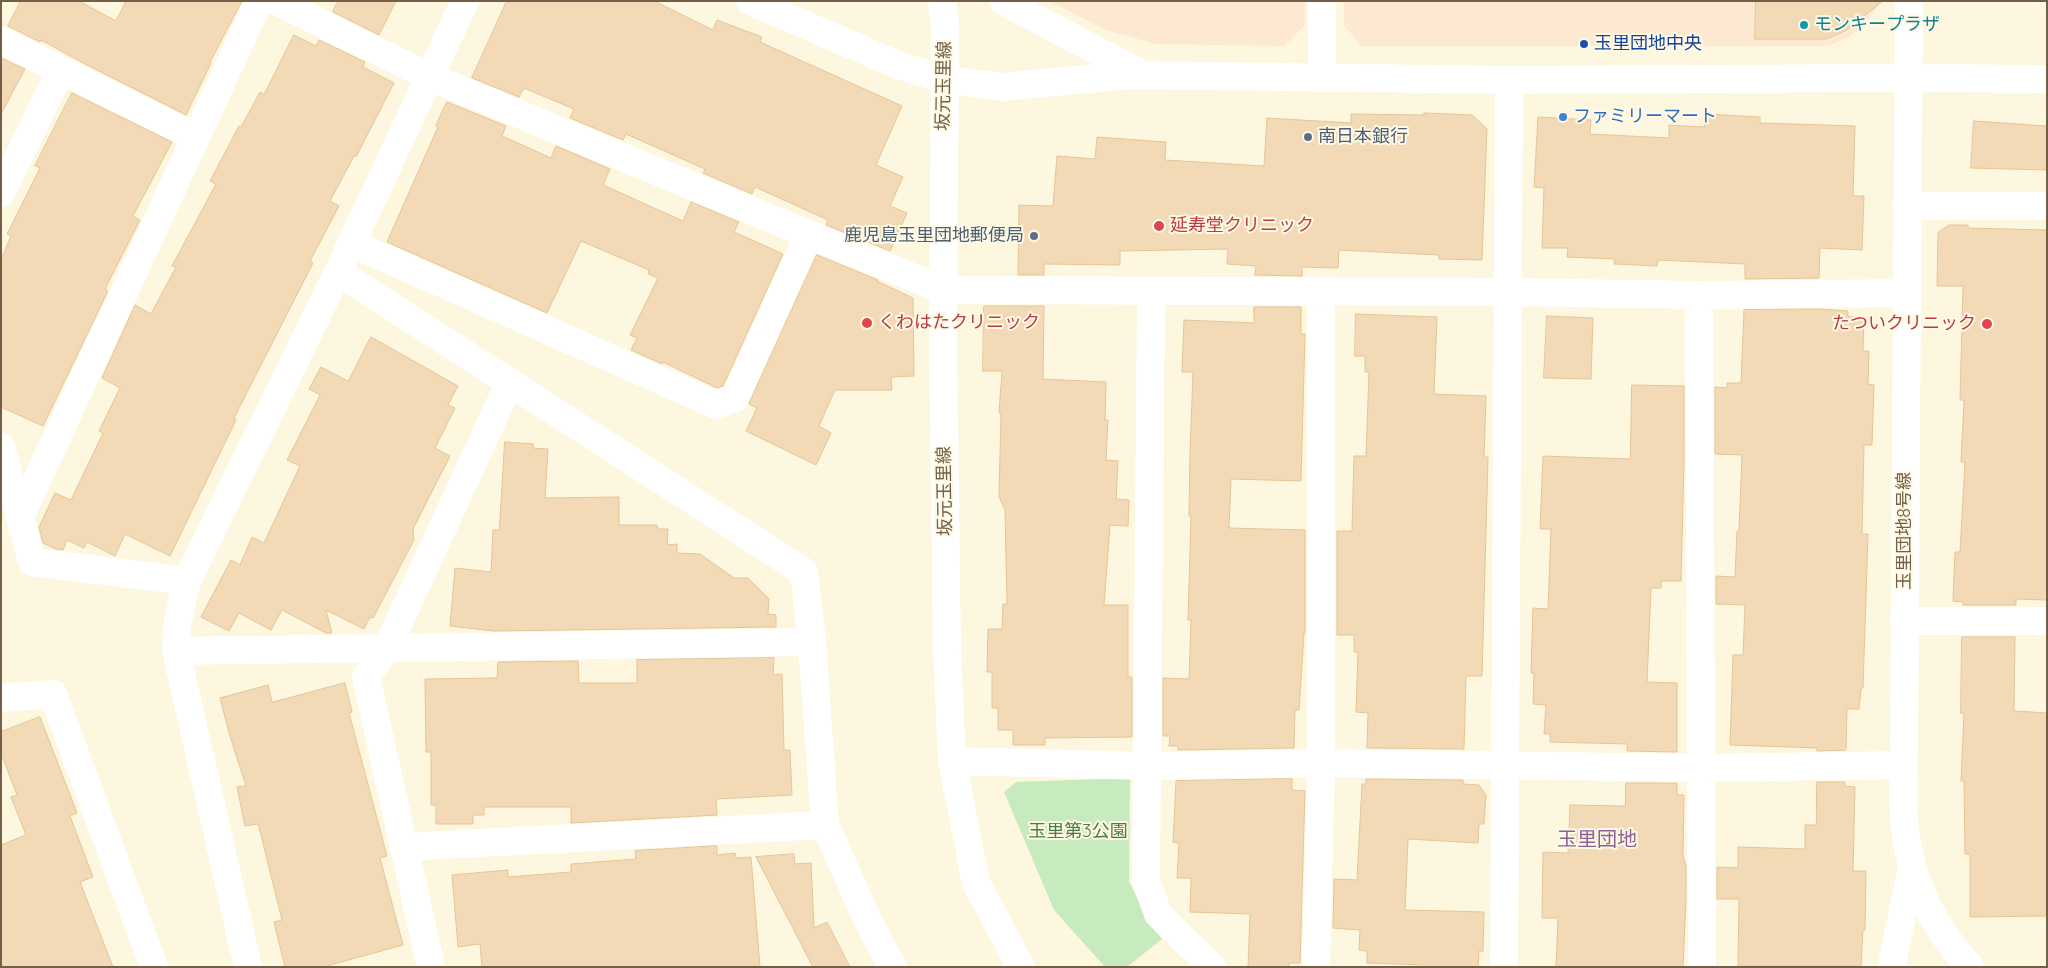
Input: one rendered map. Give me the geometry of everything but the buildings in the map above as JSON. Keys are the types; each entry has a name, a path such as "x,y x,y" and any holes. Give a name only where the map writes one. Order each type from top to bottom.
{"street":[{"path":"20,517 259,1"},
{"path":"276,1 430,77 943,290 1321,293 1507,292 1699,295 1907,292"},
{"path":"248,967 176,651 177,626 187,581 338,272 465,1"},
{"path":"750,1 898,65 944,78 1002,87 1130,75 1509,80 2047,79"},
{"name":"坂元玉里線","path":"942,1 945,25 943,290 947,650 952,761 976,883 1022,967"},
{"path":"1004,1 1143,75"},
{"path":"1322,1 1322,77"},
{"name":"玉里団地8号線","path":"1909,1 1904,621 1905,830 1912,868 1929,910 1952,948 1970,967"},
{"path":"1,40 196,137"},
{"path":"1,193 62,70"},
{"path":"1504,967 1509,80"},
{"path":"1907,206 2047,206"},
{"path":"351,243 716,404 735,398 809,234"},
{"path":"338,272 804,572 812,642 825,825 869,923 893,967"},
{"path":"1151,291 1149,766 1146,880 1158,914 1212,967"},
{"path":"1316,967 1320,763 1321,293"},
{"path":"1699,295 1702,967"},
{"path":"430,967 366,677 387,648 510,382"},
{"path":"1,447 32,562 187,581"},
{"path":"1904,621 2047,621"},
{"path":"176,651 812,642"},
{"path":"1,698 53,694 154,967"},
{"path":"952,761 1149,766 1320,763 1701,768 1904,766"},
{"path":"404,847 825,825"},
{"path":"1893,967 1893,959 1912,868"}],"shaded area":[{"path":"1049,1 1305,1 1305,25 1285,46 1156,44 1106,30"},
{"path":"1344,1 1877,1 1876,9 1865,24 1849,37 1828,46 1361,46 1344,25"}],"green space":[{"name":"玉里第3公園","path":"1130,778 1129,881 1147,920 1162,939 1127,967 1105,967 1054,910 1004,792 1016,782"}],"place":[{"name":"モンキープラザ","path":"1804,25"},
{"name":"玉里団地中央","path":"1584,44"},
{"name":"ファミリーマート","path":"1563,117"},
{"name":"南日本銀行","path":"1308,137"},
{"name":"延寿堂クリニック","path":"1159,226"},
{"name":"鹿児島玉里団地郵便局","path":"1034,236"},
{"name":"くわはたクリニック","path":"867,323"},
{"name":"たついクリニック","path":"1987,324"}],"district":[{"name":"玉里団地","path":"1597,840"}]}
